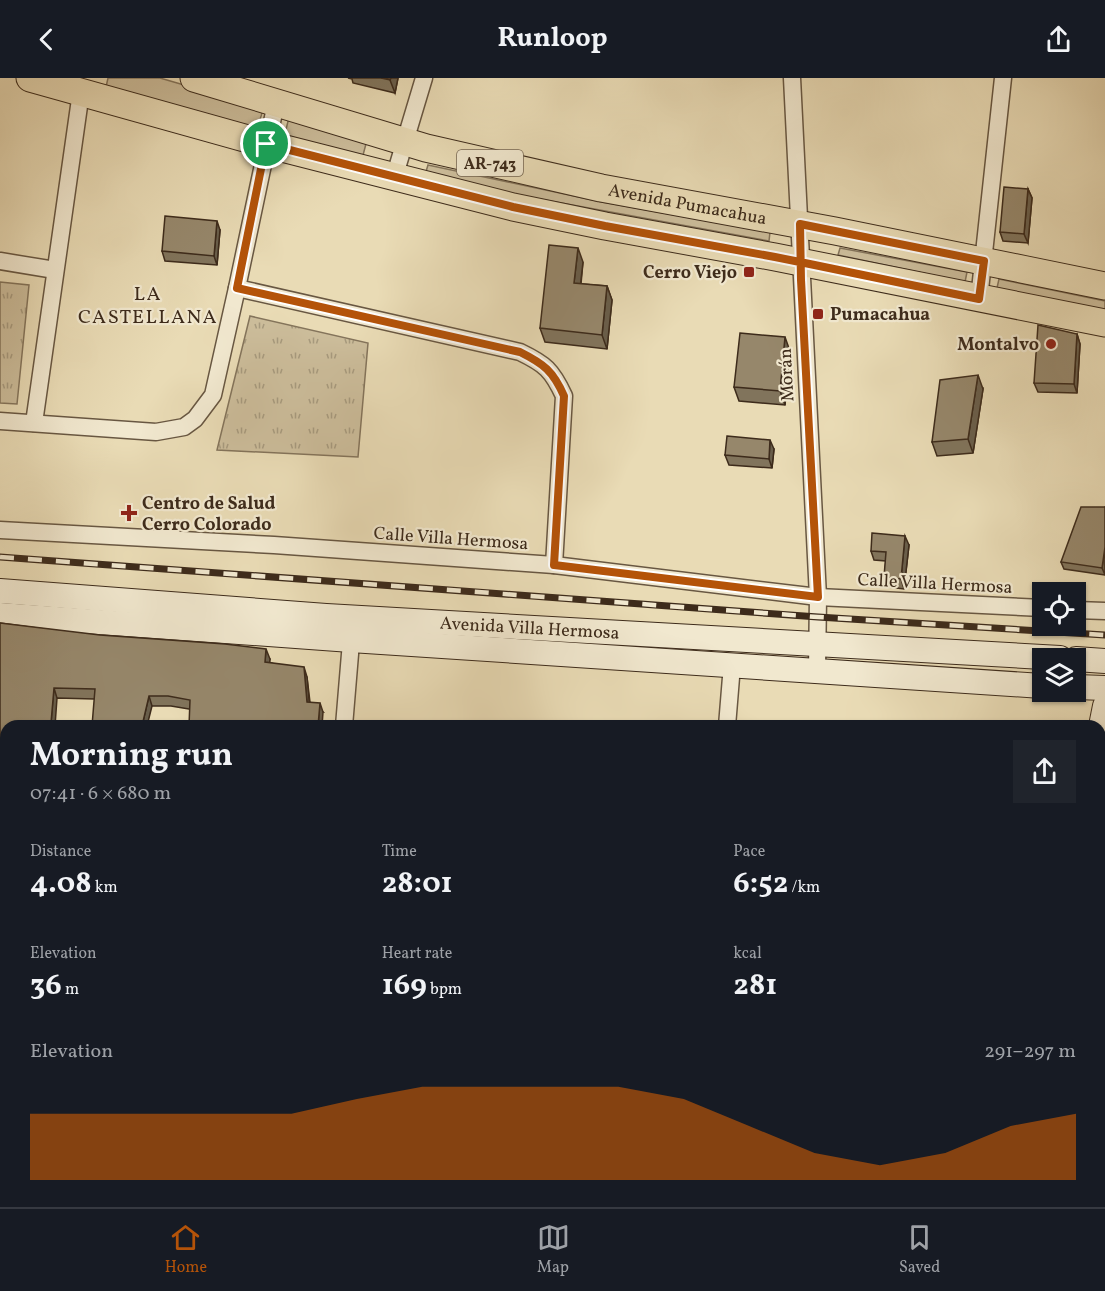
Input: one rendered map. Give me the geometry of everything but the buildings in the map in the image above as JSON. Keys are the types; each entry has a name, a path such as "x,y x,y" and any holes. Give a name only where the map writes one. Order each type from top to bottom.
{"main road":[{"name":"AR-743","path":"30,78 266,144"},
{"name":"AR-743","path":"194,78 276,103"},
{"name":"Avenida Pumacahua","path":"276,103 405,142 601,188 800,224 1105,286"},
{"name":"Avenida Pumacahua","path":"266,144 513,207 1105,323"},
{"name":"Avenida Villa Hermosa","path":"0,591 352,629 732,665 1032,685"},
{"name":"Avenida Villa Hermosa","path":"0,615 817,645 1032,657"},
{"path":"1086,660 1105,661"},
{"path":"1086,687 1105,688"}],"street":[{"path":"394,178 424,78"},
{"name":"Morán","path":"792,78 818,597 817,670"},
{"path":"979,299 1003,78"},
{"path":"34,423 81,92"},
{"path":"0,421 156,432 184,428 195,419 213,395 276,103"},
{"path":"0,261 55,270"},
{"path":"237,288 520,352 538,361 554,375 564,396 554,565"},
{"name":"Calle Villa Hermosa","path":"0,530 274,545 554,565 818,597 1032,608"},
{"path":"1086,610 1105,611"},
{"path":"344,720 352,629"},
{"path":"727,720 732,665"}],"green space":[{"path":"108,78 160,78 253,105 262,110 261,115 253,127 106,87"},
{"path":"289,117 367,140 362,159 284,138"},
{"path":"428,165 602,202 770,232 769,241 534,198 425,175"},
{"path":"840,248 967,272 965,282 838,255"},
{"path":"999,279 1105,301 1105,311 997,288"},
{"path":"0,282 29,285 17,404 0,403"},
{"path":"250,316 368,343 358,457 217,450"}],"railway":[{"path":"0,557 818,617 1105,635"}],"place":[{"name":"Cerro Viejo","path":"749,272"},
{"name":"Pumacahua","path":"818,314"},
{"name":"Montalvo","path":"1051,344"},
{"name":"Centro de Salud Cerro Colorado","path":"129,513"}],"district":[{"name":"LA CASTELLANA","path":"148,304"}],"route":[{"path":"266,144 237,288 520,352 538,361 554,375 564,396 554,565 818,597 800,262 800,224 984,261 979,299 800,262 775,257 513,207 266,144"}]}
